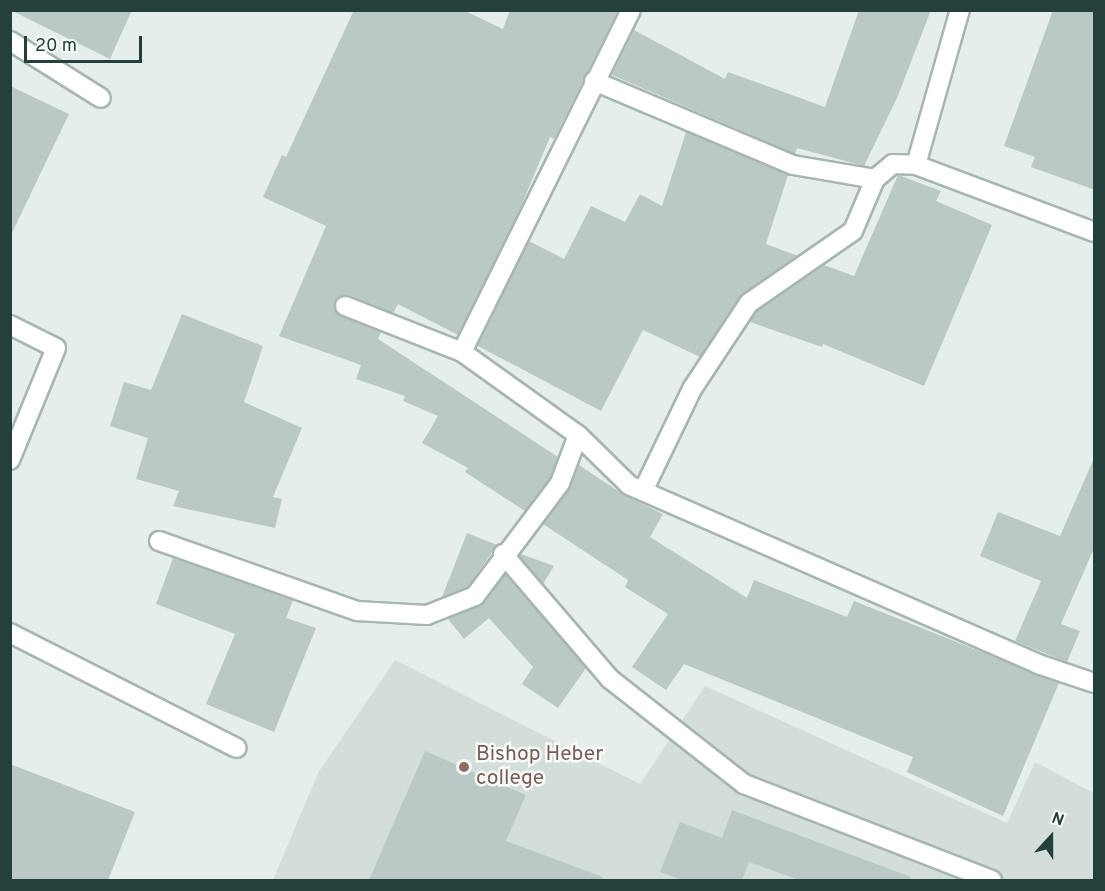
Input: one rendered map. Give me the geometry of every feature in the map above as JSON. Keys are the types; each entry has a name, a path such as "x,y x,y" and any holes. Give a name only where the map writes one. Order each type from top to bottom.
{"street":[{"path":"462,352 631,10"},
{"path":"916,165 960,10"},
{"path":"10,41 101,98"},
{"path":"594,81 793,165 875,179"},
{"path":"643,491 692,389 748,303 853,231 875,179 893,164 916,165 1095,232"},
{"path":"345,306 462,352 578,435 629,485 1038,664 1095,682"},
{"path":"10,325 56,348 10,460"},
{"path":"159,542 357,611 427,615 475,596 503,554 560,483 578,435"},
{"path":"503,554 610,679 744,784 992,880"},
{"path":"10,633 237,748"}],"shaded area":[{"name":"Bishop Heber college","path":"395,660 640,784 705,686 1007,823 1035,762 1094,793 1094,880 273,880 318,773"}],"building":[{"path":"10,10 132,10 110,59"},
{"path":"354,10 463,10 503,29 510,10 618,10 554,139 550,137 519,211 458,335 398,304 393,313 349,295 338,297 334,302 340,316 381,332 378,339 558,457 550,478 525,511 465,472 468,468 422,443 438,416 403,401 405,396 356,379 361,365 279,336 326,226 263,197 282,155 286,157"},
{"path":"859,10 931,10 897,98 864,166 797,148 795,154 612,75 634,30 725,79 728,72 825,107"},
{"path":"1053,10 1095,10 1095,190 1031,167 1035,157 1004,146"},
{"path":"10,86 69,114 10,237"},
{"path":"686,132 788,175 766,244 798,256 740,296 700,357 643,330 601,411 478,346 529,241 564,259 591,206 625,222 640,194 662,206"},
{"path":"898,175 941,191 936,201 992,225 924,386 823,344 822,347 750,322 757,311 824,265 854,276"},
{"path":"182,314 263,346 244,402 302,428 273,497 282,499 275,528 173,506 179,491 136,479 148,438 110,426 124,382 151,390"},
{"path":"1095,456 1095,546 1061,624 1080,631 1067,662 1015,641 1041,581 980,556 998,512 1060,536"},
{"path":"579,465 624,495 663,514 650,537 747,598 754,580 847,617 854,601 1059,683 1003,816 907,772 913,757 684,664 666,690 632,667 668,614 625,587 628,580 543,524 569,489"},
{"path":"467,533 497,545 468,587 442,597"},
{"path":"521,554 554,566 543,584 519,556"},
{"path":"173,558 293,600 286,618 316,628 274,732 206,704 235,634 156,604"},
{"path":"505,574 586,668 558,708 522,684 533,667 489,618 464,639 448,619 484,603"},
{"path":"425,751 526,795 506,841 603,877 602,880 369,880"},
{"path":"10,764 135,812 108,880 10,880"},
{"path":"732,810 911,877 910,880 799,880 749,862 742,880 683,880 660,872 680,822 722,838"}],"place":[{"name":"Bishop Heber college","path":"464,767"}]}
